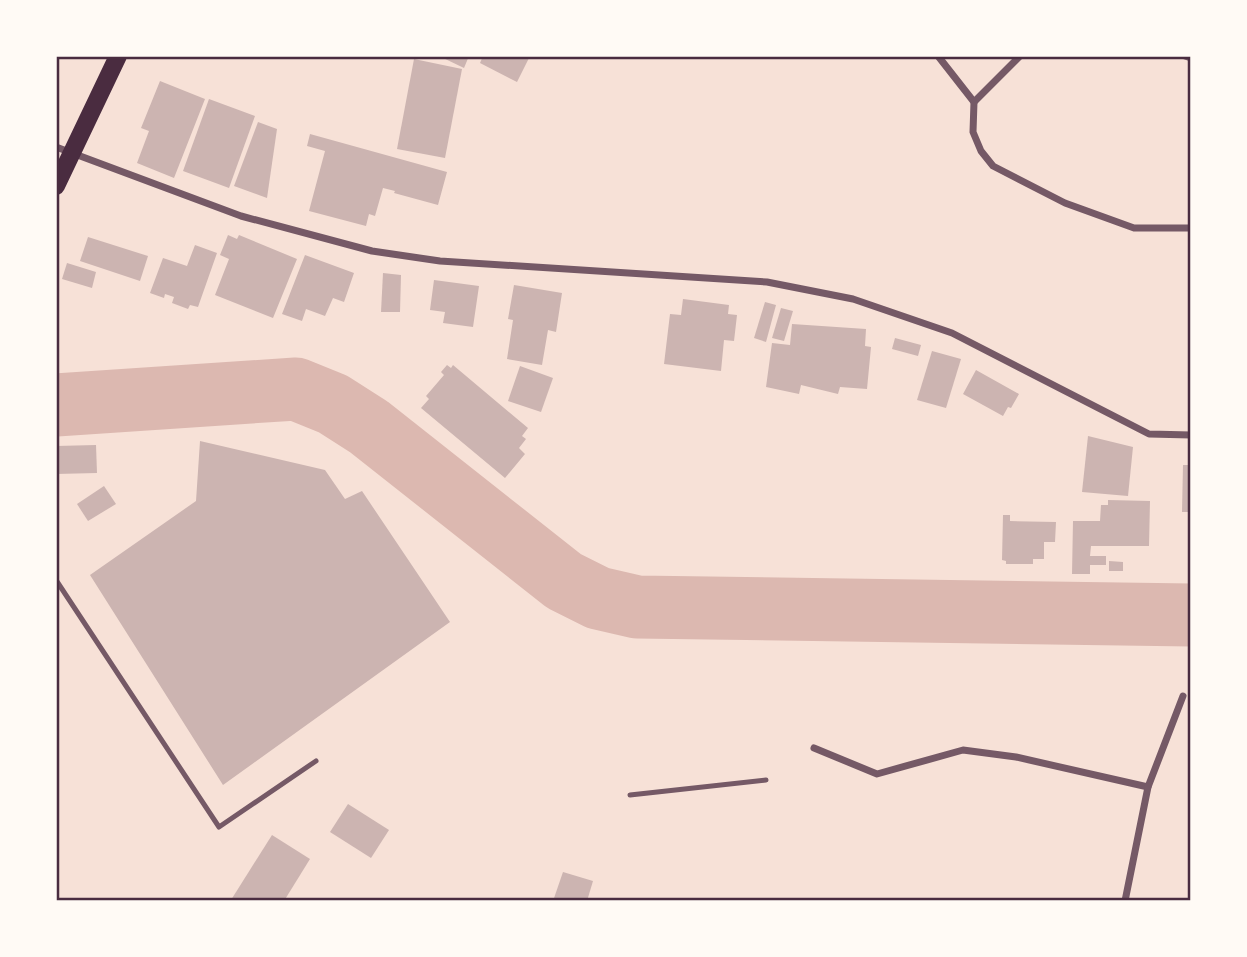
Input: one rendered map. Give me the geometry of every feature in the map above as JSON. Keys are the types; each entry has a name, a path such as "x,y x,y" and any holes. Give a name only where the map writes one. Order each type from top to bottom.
{"main road":[{"path":"56,186 64,150 118,56"}],"street":[{"path":"938,56 974,102 973,132 981,151 993,166 1065,204 1135,228 1191,228"},
{"path":"974,102 1020,56"},
{"path":"1185,56 1191,58"},
{"path":"64,150 241,216 372,251 440,261 767,282 853,299 952,334 1149,434 1191,435"},
{"path":"1125,901 1148,786 1183,696"},
{"path":"814,748 877,774 963,750 1016,757 1148,786"}],"lane":[{"path":"56,580 219,827 316,761"},
{"path":"630,795 766,780"}],"building":[{"path":"439,56 469,56 464,68"},
{"path":"483,56 530,56 517,82 480,63"},
{"path":"414,59 462,69 445,158 397,149"},
{"path":"160,81 205,99 174,178 137,163 149,131 141,128"},
{"path":"209,99 255,116 229,188 183,171"},
{"path":"258,122 277,129 267,198 234,186"},
{"path":"310,134 447,172 438,205 383,188 375,216 369,214 366,226 309,211 325,151 307,146"},
{"path":"228,235 237,239 239,235 297,259 273,318 215,295 229,259 220,255"},
{"path":"88,237 148,256 140,281 80,261"},
{"path":"195,245 217,253 198,307 190,305 188,309 172,303 174,297 165,294 164,298 150,293 163,258 187,266"},
{"path":"305,255 354,273 344,302 333,298 325,316 306,309 302,321 282,314"},
{"path":"67,263 96,272 92,288 62,279"},
{"path":"383,273 401,275 400,312 381,312"},
{"path":"434,280 479,286 473,327 443,323 445,312 430,310"},
{"path":"514,285 562,293 556,332 548,330 542,365 507,359 513,320 508,319"},
{"path":"683,299 729,305 728,314 737,315 734,341 724,340 721,371 664,364 670,314 681,315"},
{"path":"765,302 776,305 766,342 754,338"},
{"path":"781,308 793,311 784,341 772,338"},
{"path":"792,324 866,329 865,346 871,347 867,389 840,387 838,394 801,385 799,394 766,387 772,343 790,345"},
{"path":"895,338 921,345 918,356 892,349"},
{"path":"932,351 961,359 946,408 917,400"},
{"path":"447,365 451,368 453,365 528,428 522,436 526,439 519,448 525,454 505,478 421,408 429,399 426,396 444,375 441,372"},
{"path":"520,366 553,378 541,412 508,401"},
{"path":"976,370 1019,394 1003,416 963,394"},
{"path":"1088,436 1133,447 1128,496 1082,492"},
{"path":"200,441 325,470 345,499 362,491 450,622 223,785 90,575 196,501"},
{"path":"96,445 97,473 56,474 56,446"},
{"path":"1183,465 1191,465 1191,512 1182,512"},
{"path":"104,486 116,504 88,521 77,504"},
{"path":"1108,500 1150,501 1149,546 1091,546 1090,556 1106,556 1106,565 1090,565 1090,574 1072,574 1073,521 1100,521 1101,505 1108,505"},
{"path":"1003,515 1010,515 1010,521 1056,522 1055,542 1044,542 1044,559 1033,559 1033,564 1006,564 1006,561 1002,560"},
{"path":"1109,561 1123,562 1123,571 1109,571"},
{"path":"348,804 389,830 371,858 330,832"},
{"path":"272,835 310,859 284,901 232,901 231,900"},
{"path":"563,872 593,881 587,901 553,901"}],"waterway":[{"path":"56,405 296,389 333,404 369,427 564,581 598,598 637,607 1191,615"}]}
